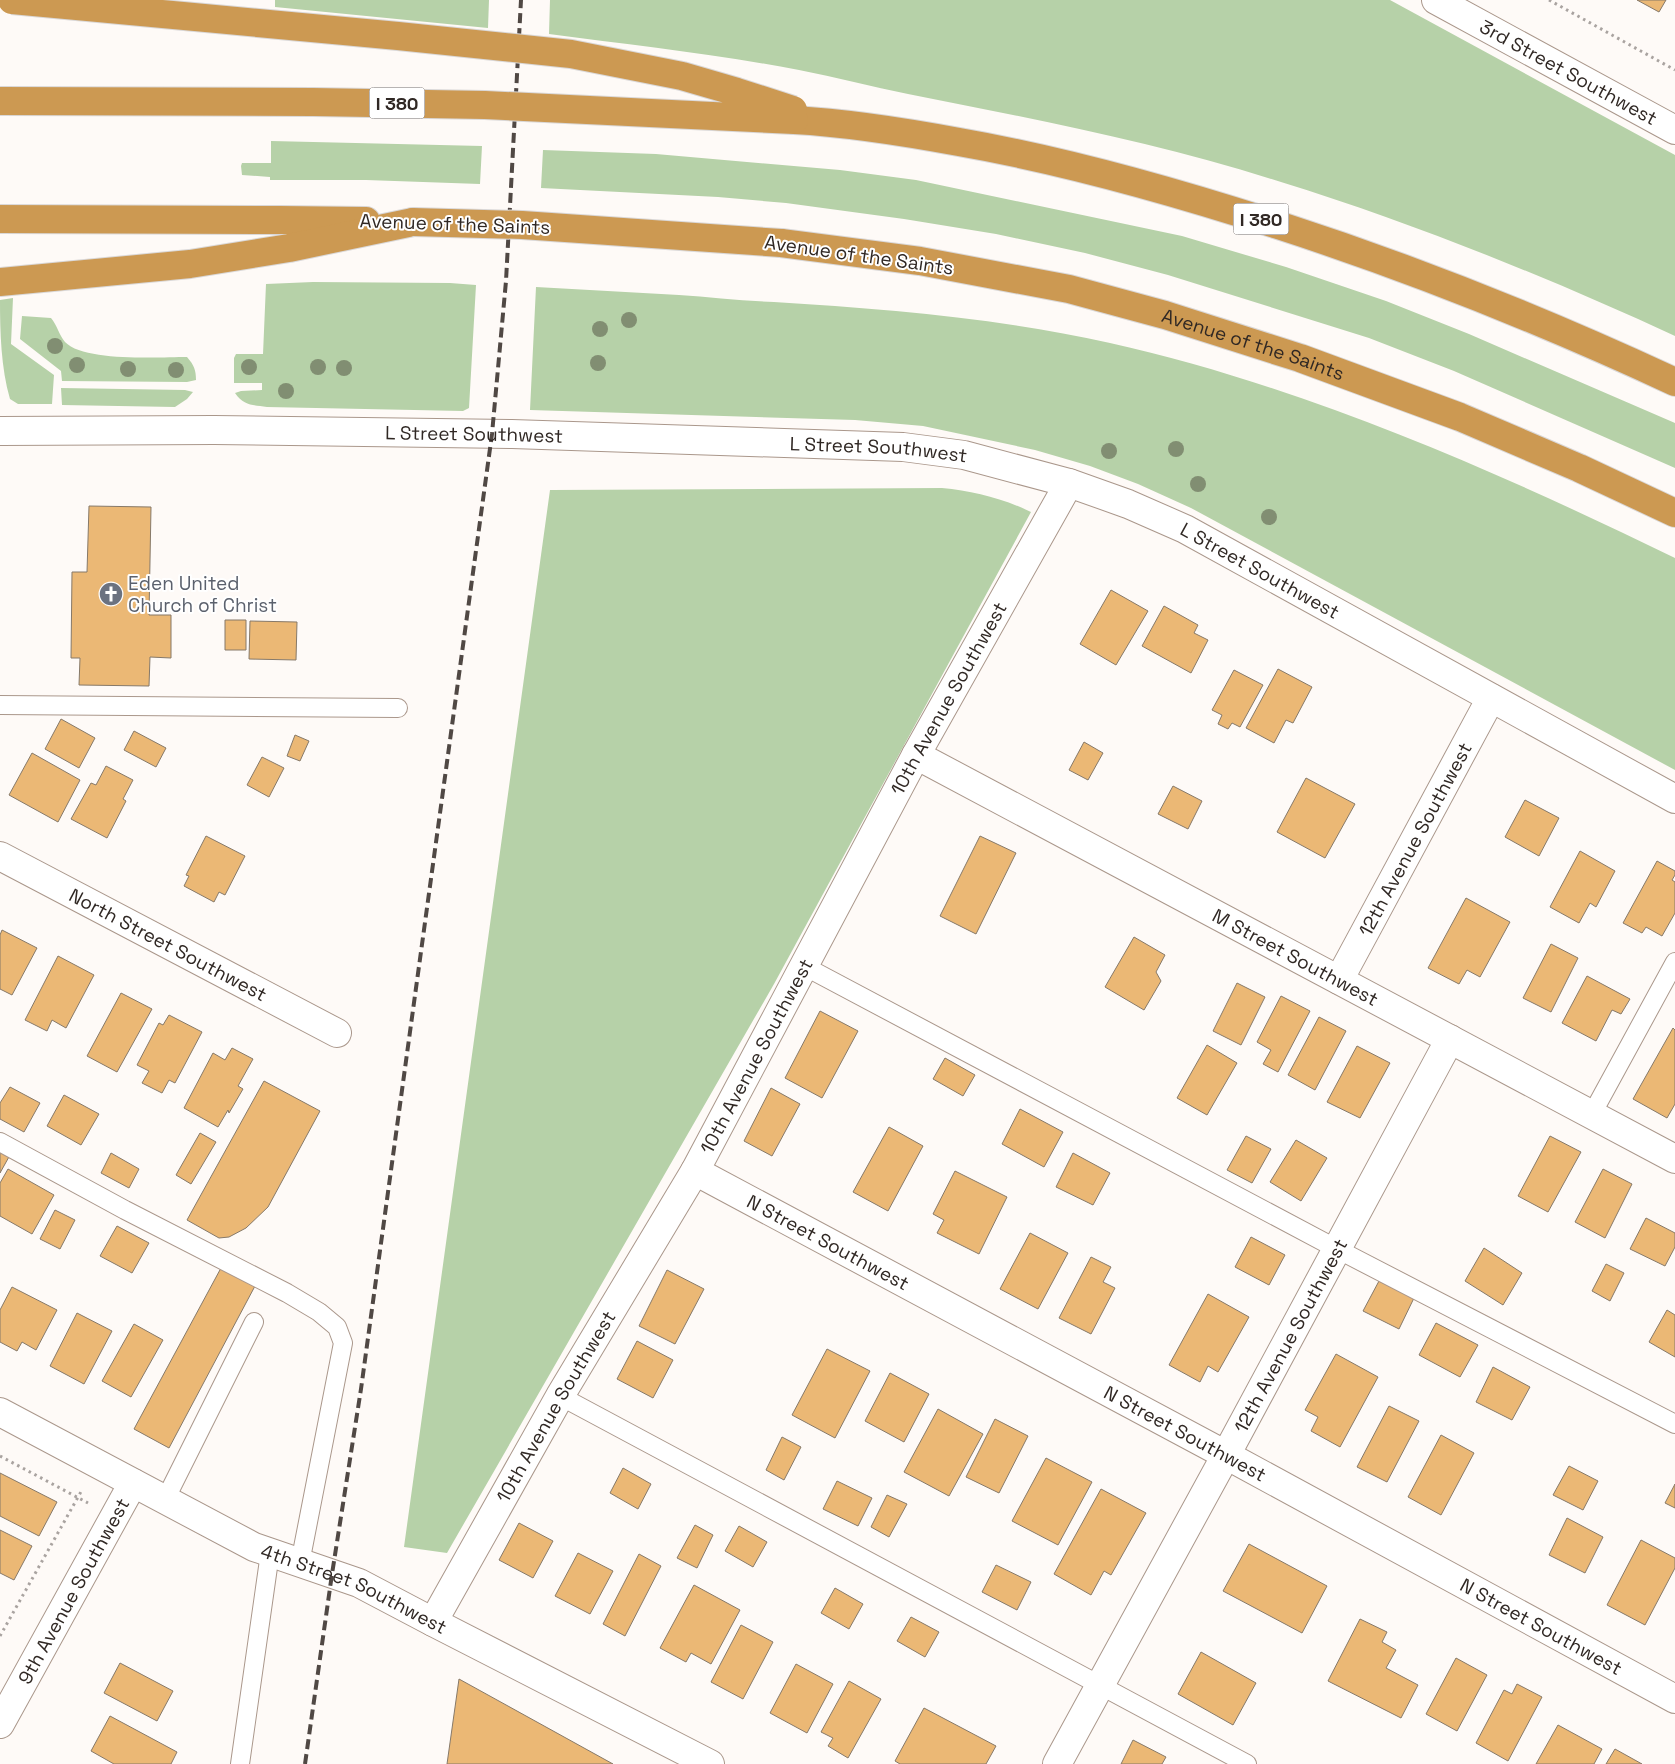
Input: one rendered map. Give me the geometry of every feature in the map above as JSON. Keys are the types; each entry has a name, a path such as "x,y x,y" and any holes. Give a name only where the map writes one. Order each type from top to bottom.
{"highway":[{"path":"12,0 571,54 682,76 737,92 794,115"},
{"name":"I 380","path":"0,101 485,105 794,115 827,122 919,135 1000,149 1109,174 1223,207 1347,248 1483,298 1675,382"},
{"name":"Avenue of the Saints","path":"0,219 280,220 522,225 781,243 920,261 1069,289 1165,315 1300,358 1460,417 1579,468 1675,513"},
{"path":"0,282 190,264 289,248 413,222"}],"street":[{"name":"3rd Street Southwest","path":"1436,0 1675,130"},
{"name":"L Street Southwest","path":"0,431 214,430 512,434 903,447 964,455 1069,483 1128,504 1185,529 1675,799"},
{"name":"10th Avenue Southwest","path":"433,1622 560,1396 695,1171 916,755 1069,483"},
{"name":"12th Avenue Southwest","path":"1339,980 1490,698"},
{"name":"M Street Southwest","path":"916,755 1675,1159"},
{"name":"North Street Southwest","path":"0,856 337,1033"},
{"name":"12th Avenue Southwest","path":"1057,1764 1450,1039"},
{"name":"N Street Southwest","path":"695,1171 1226,1455 1675,1699"},
{"name":"4th Street Southwest","path":"0,1412 254,1547 359,1583 710,1764"},
{"name":"9th Avenue Southwest","path":"0,1724 133,1483"}],"lane":[{"path":"0,705 398,708"},
{"path":"1592,1114 1675,962"},
{"path":"804,966 1337,1249 1675,1424"},
{"path":"0,1142 125,1210 287,1293 319,1312 337,1327 343,1343 300,1563"},
{"path":"165,1500 254,1322"},
{"path":"560,1396 1247,1764"},
{"path":"240,1764 270,1553"}],"path":[{"path":"1549,0 1675,70"},
{"path":"0,1456 115,1516"},
{"path":"0,1636 85,1486"}],"green space":[{"path":"275,0 489,0 488,28 275,7"},
{"path":"550,0 1390,0 1675,155 1675,336 1530,272 1382,215 1235,168 1096,133 799,70 705,54 549,34"},
{"path":"271,141 482,146 480,184 366,180 270,180 270,177 242,175 242,163 271,163"},
{"path":"543,150 656,154 840,170 916,180 1182,236 1286,267 1386,301 1469,334 1675,423 1675,468 1454,371 1369,338 1168,275 1085,253 996,234 904,219 786,203 718,197 541,188"},
{"path":"313,282 450,283 476,285 469,408 463,411 267,407 249,404 238,397 235,393 262,390 262,383 234,383 234,358 236,354 263,354 266,284"},
{"path":"536,287 900,311 1068,334 1183,361 1256,383 1327,407 1468,463 1538,493 1675,558 1675,770 1191,508 1138,484 1090,466 1035,450 923,426 855,420 530,410"},
{"path":"13,298 11,344 54,375 52,404 18,404 10,399 3,362 0,300"},
{"path":"22,316 51,318 65,342 88,353 141,358 187,357 196,373 196,380 187,382 62,381 61,371 20,339"},
{"path":"61,388 185,390 193,392 187,399 175,407 62,405"},
{"path":"942,488 987,496 1031,512 774,984 447,1553 404,1547 550,490"}],"building":[{"path":"1637,0 1666,0 1659,12"},
{"name":"Eden United Church of Christ","path":"89,506 151,507 149,615 171,615 171,658 150,657 149,686 79,685 80,658 71,658 72,572 87,572"},
{"path":"1111,590 1148,611 1116,665 1080,644"},
{"path":"1164,606 1198,625 1194,633 1208,640 1191,673 1142,646"},
{"path":"225,620 246,620 246,650 225,650"},
{"path":"250,621 297,622 296,660 249,659"},
{"path":"1278,669 1312,687 1293,723 1286,720 1274,743 1246,728"},
{"path":"1234,670 1263,685 1240,727 1232,723 1228,729 1218,724 1222,715 1212,710"},
{"path":"61,719 95,738 79,768 45,749"},
{"path":"134,731 166,748 156,767 124,750"},
{"path":"295,735 309,741 300,761 287,756"},
{"path":"1084,742 1103,753 1088,780 1069,770"},
{"path":"32,753 80,780 58,822 9,795"},
{"path":"262,757 284,768 269,797 247,785"},
{"path":"106,766 133,780 123,799 126,801 107,838 71,819 91,783 96,785"},
{"path":"1306,778 1355,804 1325,858 1277,832"},
{"path":"1173,786 1202,801 1188,829 1158,814"},
{"path":"1525,800 1559,818 1539,856 1505,837"},
{"path":"206,836 245,856 225,895 219,892 214,902 184,886 189,876 186,875"},
{"path":"980,836 1016,853 976,934 940,916"},
{"path":"1580,851 1615,871 1596,907 1590,903 1579,923 1550,907"},
{"path":"1657,861 1675,871 1672,880 1675,882 1675,913 1662,936 1646,927 1642,933 1623,923"},
{"path":"1466,898 1510,922 1480,977 1467,970 1459,984 1428,968"},
{"path":"2,930 37,948 12,995 0,989 0,935"},
{"path":"1134,937 1165,955 1156,972 1161,981 1144,1010 1105,987"},
{"path":"1551,944 1578,958 1551,1012 1523,998"},
{"path":"58,956 94,975 66,1028 52,1020 47,1031 25,1020"},
{"path":"1587,976 1630,999 1621,1014 1612,1010 1596,1041 1562,1023"},
{"path":"1237,983 1265,997 1241,1045 1213,1031"},
{"path":"121,993 152,1009 117,1072 87,1056"},
{"path":"1281,996 1310,1011 1278,1072 1263,1064 1271,1050 1257,1042"},
{"path":"820,1011 858,1031 822,1098 785,1078"},
{"path":"169,1015 202,1032 175,1083 169,1080 162,1093 142,1083 149,1071 137,1065 159,1023 163,1025"},
{"path":"1319,1017 1346,1031 1315,1090 1288,1075"},
{"path":"1673,1028 1675,1030 1675,1104 1667,1118 1633,1099"},
{"path":"1207,1045 1237,1063 1207,1115 1177,1098"},
{"path":"1357,1046 1390,1063 1360,1118 1327,1102"},
{"path":"232,1048 253,1059 238,1086 243,1089 218,1127 184,1108 213,1053 225,1060"},
{"path":"945,1058 975,1075 963,1096 933,1079"},
{"path":"264,1081 320,1111 268,1207 246,1228 229,1237 219,1238 187,1220"},
{"path":"10,1087 40,1103 24,1132 0,1119 0,1103"},
{"path":"771,1088 800,1104 772,1156 744,1141"},
{"path":"64,1095 99,1114 81,1145 47,1126"},
{"path":"1020,1109 1063,1132 1044,1167 1002,1144"},
{"path":"889,1127 923,1146 888,1211 853,1192"},
{"path":"200,1133 216,1142 191,1184 176,1175"},
{"path":"1246,1136 1271,1149 1252,1183 1227,1170"},
{"path":"1550,1136 1581,1152 1548,1212 1518,1196"},
{"path":"1296,1140 1327,1158 1301,1201 1270,1182"},
{"path":"0,1150 10,1155 0,1173"},
{"path":"111,1153 139,1169 129,1188 101,1173"},
{"path":"1073,1153 1110,1173 1093,1205 1056,1187"},
{"path":"8,1169 54,1195 32,1234 0,1216 0,1183"},
{"path":"1603,1169 1632,1184 1605,1238 1575,1222"},
{"path":"955,1171 1007,1197 979,1254 937,1233 944,1220 933,1214"},
{"path":"55,1210 75,1220 60,1249 40,1239"},
{"path":"1646,1218 1675,1233 1675,1247 1665,1266 1630,1249"},
{"path":"117,1226 149,1243 132,1273 100,1256"},
{"path":"1030,1233 1068,1253 1038,1309 1000,1289"},
{"path":"1251,1237 1285,1255 1269,1285 1235,1267"},
{"path":"1484,1248 1522,1273 1503,1305 1465,1281"},
{"path":"1091,1257 1111,1267 1103,1282 1115,1288 1091,1334 1059,1318"},
{"path":"1606,1264 1624,1273 1610,1301 1592,1291"},
{"path":"221,1268 255,1286 169,1448 134,1429"},
{"path":"667,1270 704,1289 675,1344 639,1326"},
{"path":"1379,1281 1414,1298 1399,1329 1363,1311"},
{"path":"12,1287 57,1310 36,1350 22,1342 17,1351 0,1342 0,1310"},
{"path":"1208,1294 1249,1317 1218,1372 1208,1366 1200,1382 1169,1365"},
{"path":"1667,1310 1675,1315 1675,1357 1649,1342"},
{"path":"77,1313 112,1331 84,1384 50,1366"},
{"path":"1436,1323 1478,1345 1460,1377 1419,1355"},
{"path":"134,1324 163,1340 131,1397 102,1381"},
{"path":"637,1341 673,1360 653,1398 617,1379"},
{"path":"827,1349 870,1371 835,1438 792,1415"},
{"path":"1336,1354 1378,1377 1340,1447 1311,1431 1318,1417 1305,1410"},
{"path":"1493,1367 1530,1387 1512,1420 1476,1402"},
{"path":"890,1373 929,1394 904,1442 865,1421"},
{"path":"1389,1406 1419,1421 1387,1482 1357,1467"},
{"path":"938,1409 983,1434 949,1496 904,1472"},
{"path":"995,1419 1028,1436 999,1493 966,1477"},
{"path":"1441,1435 1474,1453 1441,1515 1408,1497"},
{"path":"782,1437 801,1447 784,1480 766,1470"},
{"path":"1046,1458 1092,1482 1058,1545 1012,1521"},
{"path":"1569,1466 1598,1481 1583,1510 1553,1495"},
{"path":"623,1468 651,1484 638,1509 610,1493"},
{"path":"0,1473 57,1502 39,1536 0,1516"},
{"path":"837,1481 872,1498 858,1526 823,1509"},
{"path":"1675,1484 1675,1508 1665,1503"},
{"path":"1101,1489 1146,1513 1111,1575 1104,1571 1091,1595 1054,1574"},
{"path":"887,1495 907,1504 889,1537 871,1527"},
{"path":"1567,1518 1603,1537 1585,1573 1549,1555"},
{"path":"519,1523 553,1541 533,1578 499,1560"},
{"path":"695,1525 713,1535 697,1568 677,1558"},
{"path":"739,1526 767,1542 753,1567 725,1551"},
{"path":"0,1530 32,1546 14,1580 0,1573"},
{"path":"1641,1540 1675,1558 1675,1568 1645,1625 1607,1605"},
{"path":"1249,1544 1327,1586 1302,1633 1223,1591"},
{"path":"578,1553 613,1571 590,1614 555,1596"},
{"path":"639,1554 661,1566 625,1636 603,1624"},
{"path":"996,1565 1031,1582 1017,1610 982,1592"},
{"path":"694,1585 740,1610 711,1664 691,1653 686,1662 660,1648"},
{"path":"835,1588 863,1604 849,1629 821,1613"},
{"path":"911,1617 939,1632 925,1657 897,1641"},
{"path":"1360,1619 1387,1632 1382,1642 1396,1650 1386,1668 1418,1685 1401,1718 1328,1681"},
{"path":"741,1625 773,1642 743,1699 711,1682"},
{"path":"1201,1652 1256,1683 1233,1725 1178,1694"},
{"path":"1456,1658 1487,1675 1457,1731 1426,1714"},
{"path":"120,1663 173,1691 157,1721 104,1693"},
{"path":"796,1664 833,1684 807,1733 770,1713"},
{"path":"459,1679 613,1764 447,1764"},
{"path":"849,1681 881,1699 848,1758 828,1746 833,1738 821,1732"},
{"path":"1517,1684 1542,1697 1508,1761 1476,1743 1504,1690 1512,1694"},
{"path":"924,1708 996,1746 986,1764 900,1764 895,1761"},
{"path":"110,1716 177,1752 171,1764 114,1764 91,1751"},
{"path":"1558,1725 1602,1749 1594,1764 1536,1764"},
{"path":"1133,1740 1166,1757 1162,1764 1121,1764"},
{"path":"1615,1749 1642,1764 1606,1764"}],"railway":[{"path":"305,1764 361,1389 492,434 506,281 521,0"}],"place":[{"name":"Eden United Church of Christ","path":"111,594"}]}
